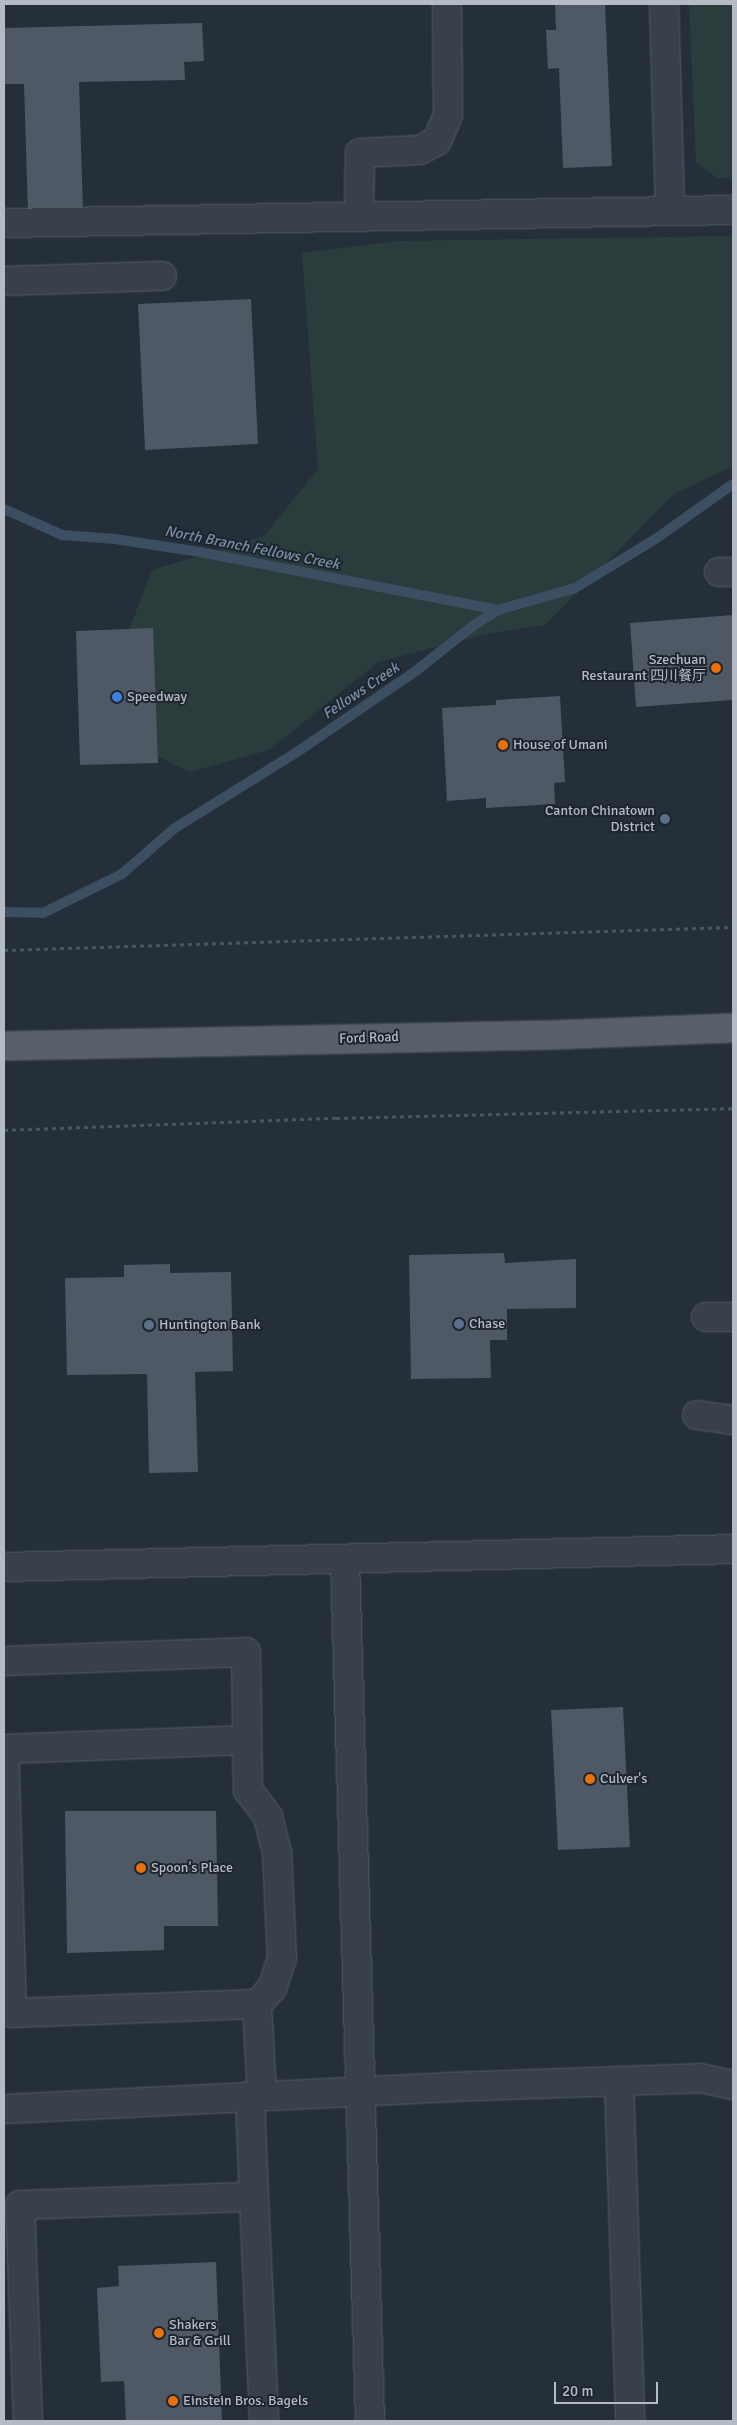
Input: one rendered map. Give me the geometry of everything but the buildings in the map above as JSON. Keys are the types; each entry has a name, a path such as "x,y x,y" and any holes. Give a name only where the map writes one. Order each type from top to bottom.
{"main road":[{"name":"Ford Road","path":"4,1046 552,1034 733,1028"}],"lane":[{"path":"359,216 360,153 420,150 437,141 448,115 447,4"},
{"path":"664,4 670,211"},
{"path":"4,223 733,210"},
{"path":"4,281 162,276"},
{"path":"706,1317 733,1317"},
{"path":"697,1416 733,1420"},
{"path":"4,1567 733,1549"},
{"path":"345,1558 370,2421"},
{"path":"4,1661 246,1652 248,1790 268,1817 276,1852 282,1958 272,1988 257,2004 254,2197 264,2421"},
{"path":"247,1740 4,1750 12,2013 257,2004"},
{"path":"4,2109 360,2090 700,2078 733,2085"},
{"path":"618,2081 630,2421"},
{"path":"28,2421 20,2205 254,2197"}],"path":[{"path":"4,950 733,927"},
{"path":"4,1130 326,1118 733,1108"}],"green space":[{"path":"689,4 733,4 733,177 717,178 696,162"},
{"path":"733,236 733,466 674,494 545,625 491,633 378,662 269,750 190,772 144,750 121,651 152,570 264,536 318,469 302,253 399,241"}],"waterway":[{"name":"Fellows Creek","path":"4,912 43,913 122,874 175,828 297,752 417,670 474,625 498,610 575,588 657,538 733,484"},
{"name":"North Branch Fellows Creek","path":"4,509 62,535 115,539 200,552 498,610"}],"place":[{"name":"Szechuan Restaurant 四川餐厅","path":"716,668"},
{"name":"Speedway","path":"117,697"},
{"name":"House of Umani","path":"503,745"},
{"name":"Canton Chinatown District","path":"665,819"},
{"name":"Chase","path":"459,1324"},
{"name":"Huntington Bank","path":"149,1325"},
{"name":"Culver's","path":"590,1779"},
{"name":"Spoon's Place","path":"141,1868"},
{"name":"Shakers Bar & Grill","path":"159,2333"},
{"name":"Einstein Bros. Bagels","path":"173,2401"}]}
